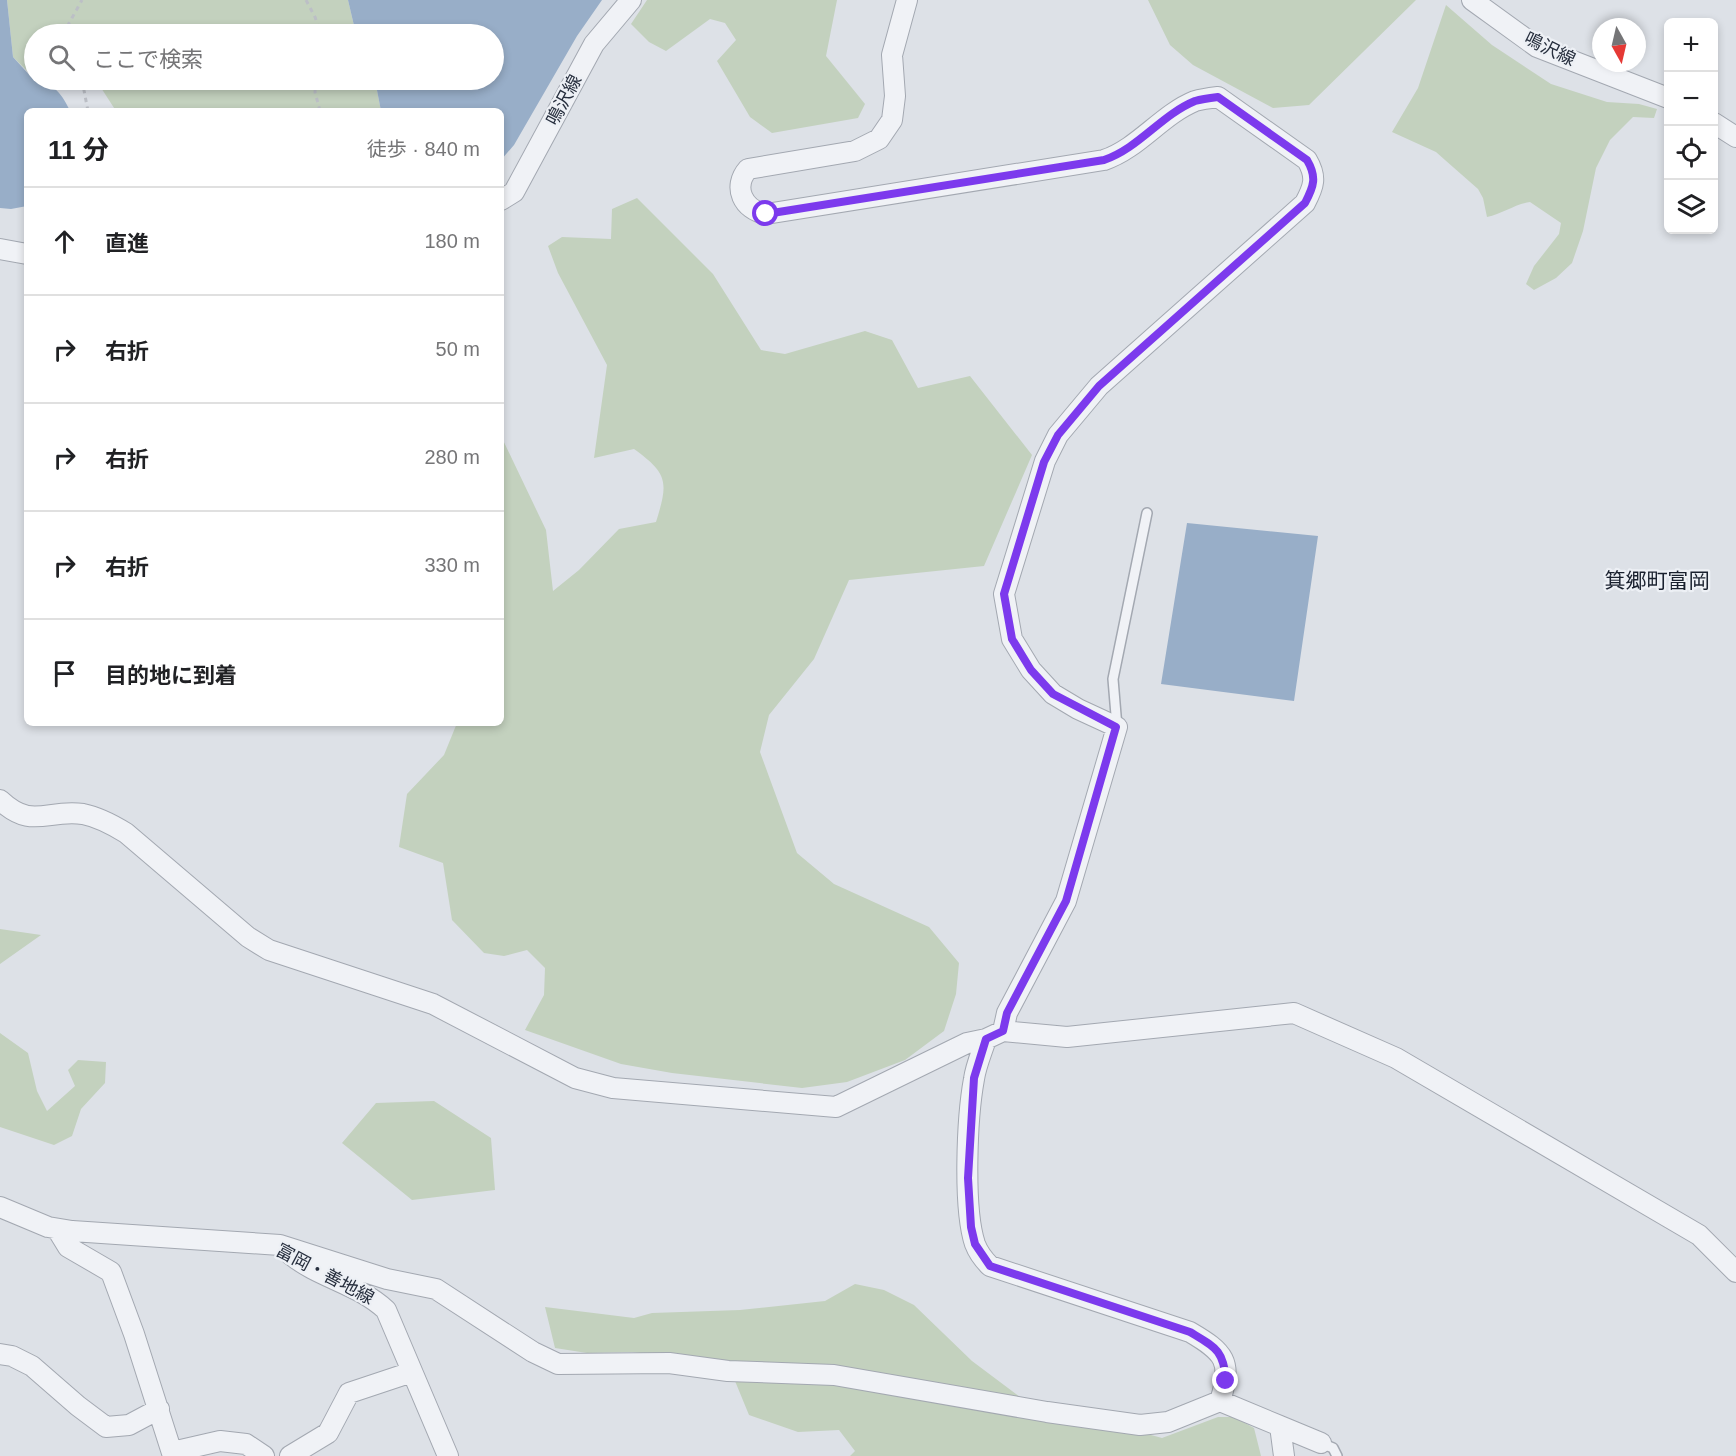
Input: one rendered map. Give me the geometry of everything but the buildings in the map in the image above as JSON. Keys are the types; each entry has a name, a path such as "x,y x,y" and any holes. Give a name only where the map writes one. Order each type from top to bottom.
{"street":[{"name":"鳴沢線","path":"504,198 514,192 594,44 631,0"},
{"path":"907,0 892,55 895,96 892,120 879,139 855,151 748,169 741,178 740,191 746,205 755,212 766,214 1104,160 1123,154 1182,108 1196,101 1218,97 1307,160 1313,171 1314,185 1305,203 1099,386 1058,435 1044,462 1004,594 1012,639 1031,670 1053,694 1116,727 1066,901 994,1035 974,1078 968,1178 971,1227 975,1244 982,1258 990,1266 1190,1332 1215,1347 1225,1361 1226,1381 1220,1401"},
{"name":"鳴沢線","path":"1472,0 1537,47 1664,96"},
{"path":"1718,126 1736,137"},
{"path":"0,249 24,253"},
{"path":"0,800 20,816 84,814 112,825 126,833 248,937 269,950 433,1004 575,1078 613,1088 836,1107 967,1043 994,1035 1067,1037 1294,1012 1396,1058 1699,1235 1736,1272"},
{"name":"富岡・善地線","path":"0,1208 57,1229 115,1235 280,1245 302,1264 370,1295 386,1310 448,1456"},
{"path":"57,1229 63,1241 74,1252 111,1272 159,1409 172,1454 220,1441 246,1444 264,1456"},
{"path":"280,1245 387,1279 436,1289 533,1352 558,1364 669,1364 728,1371 834,1375 1047,1412 1140,1425 1168,1422 1220,1401 1321,1443"},
{"path":"0,1354 12,1356 32,1366 78,1406 106,1426 129,1425 159,1409"},
{"path":"290,1456 328,1433 349,1393 412,1372"},
{"path":"1280,1426 1284,1456"}],"lane":[{"path":"1116,727 1113,678 1148,513"},
{"path":"1321,1443 1334,1448 1337,1456"}],"path":[{"path":"69,24 82,0"},
{"path":"306,0 318,24"},
{"path":"84,90 87,108"},
{"path":"315,90 319,108"}],"green space":[{"path":"7,0 348,0 354,24 24,24 24,68 13,57"},
{"path":"647,0 837,0 826,56 865,104 858,118 772,133 750,117 717,61 736,40 725,23 710,19 666,51 649,42 631,24"},
{"path":"1148,0 1416,0 1309,105 1273,108 1193,65 1170,45"},
{"path":"1446,5 1492,45 1551,84 1607,102 1639,104 1657,109 1654,118 1633,117 1610,140 1596,168 1583,231 1572,263 1556,278 1534,290 1526,284 1534,266 1559,234 1561,223 1530,202 1487,217 1483,198 1478,189 1436,152 1392,132 1418,88"},
{"path":"102,90 377,90 380,108 114,108"},
{"path":"637,198 713,274 761,350 785,354 865,331 892,340 918,388 970,376 1032,455 984,566 849,580 814,659 769,715 760,752 797,853 834,884 929,927 959,963 956,994 944,1031 905,1060 847,1082 802,1088 672,1073 621,1064 525,1030 544,995 545,968 527,950 504,956 484,953 452,920 443,863 399,847 407,794 444,755 456,726 504,726 504,442 546,530 553,591 579,570 619,529 656,522 664,488 660,473 654,465 634,449 594,458 607,365 558,273 548,246 562,237 611,239 612,209"},
{"path":"0,929 41,935 0,964"},
{"path":"0,1033 28,1053 37,1091 47,1111 75,1086 68,1070 78,1060 106,1062 105,1083 81,1109 72,1136 54,1145 0,1127"},
{"path":"434,1101 491,1138 495,1190 412,1200 342,1143 376,1103"},
{"path":"855,1284 884,1290 914,1305 972,1361 1024,1400 1162,1438 1218,1417 1234,1417 1254,1428 1261,1456 850,1456 855,1451 839,1430 798,1432 749,1415 728,1364 632,1352 587,1353 555,1348 545,1307 634,1318 652,1313 740,1310 825,1301"}],"water":[{"path":"0,0 7,0 13,57 24,69 24,90 57,90 68,108 24,108 24,207 0,208"},
{"path":"348,0 602,0 577,36 514,145 504,157 504,108 380,108 377,90 504,90 504,24 354,24"},
{"path":"1187,523 1318,536 1294,701 1161,684"}],"district":[{"name":"箕郷町富岡","path":"1657,580"}],"route":[{"path":"766,214 1104,160 1123,154 1182,108 1196,101 1218,97 1307,160 1313,171 1314,185 1305,203 1099,386 1058,435 1044,462 1004,594 1012,639 1031,670 1053,694 1116,727 1066,901 1007,1013 1003,1031 986,1039 974,1078 968,1178 971,1227 975,1244 982,1258 990,1266 1190,1332 1215,1347 1225,1361 1226,1381"}]}
